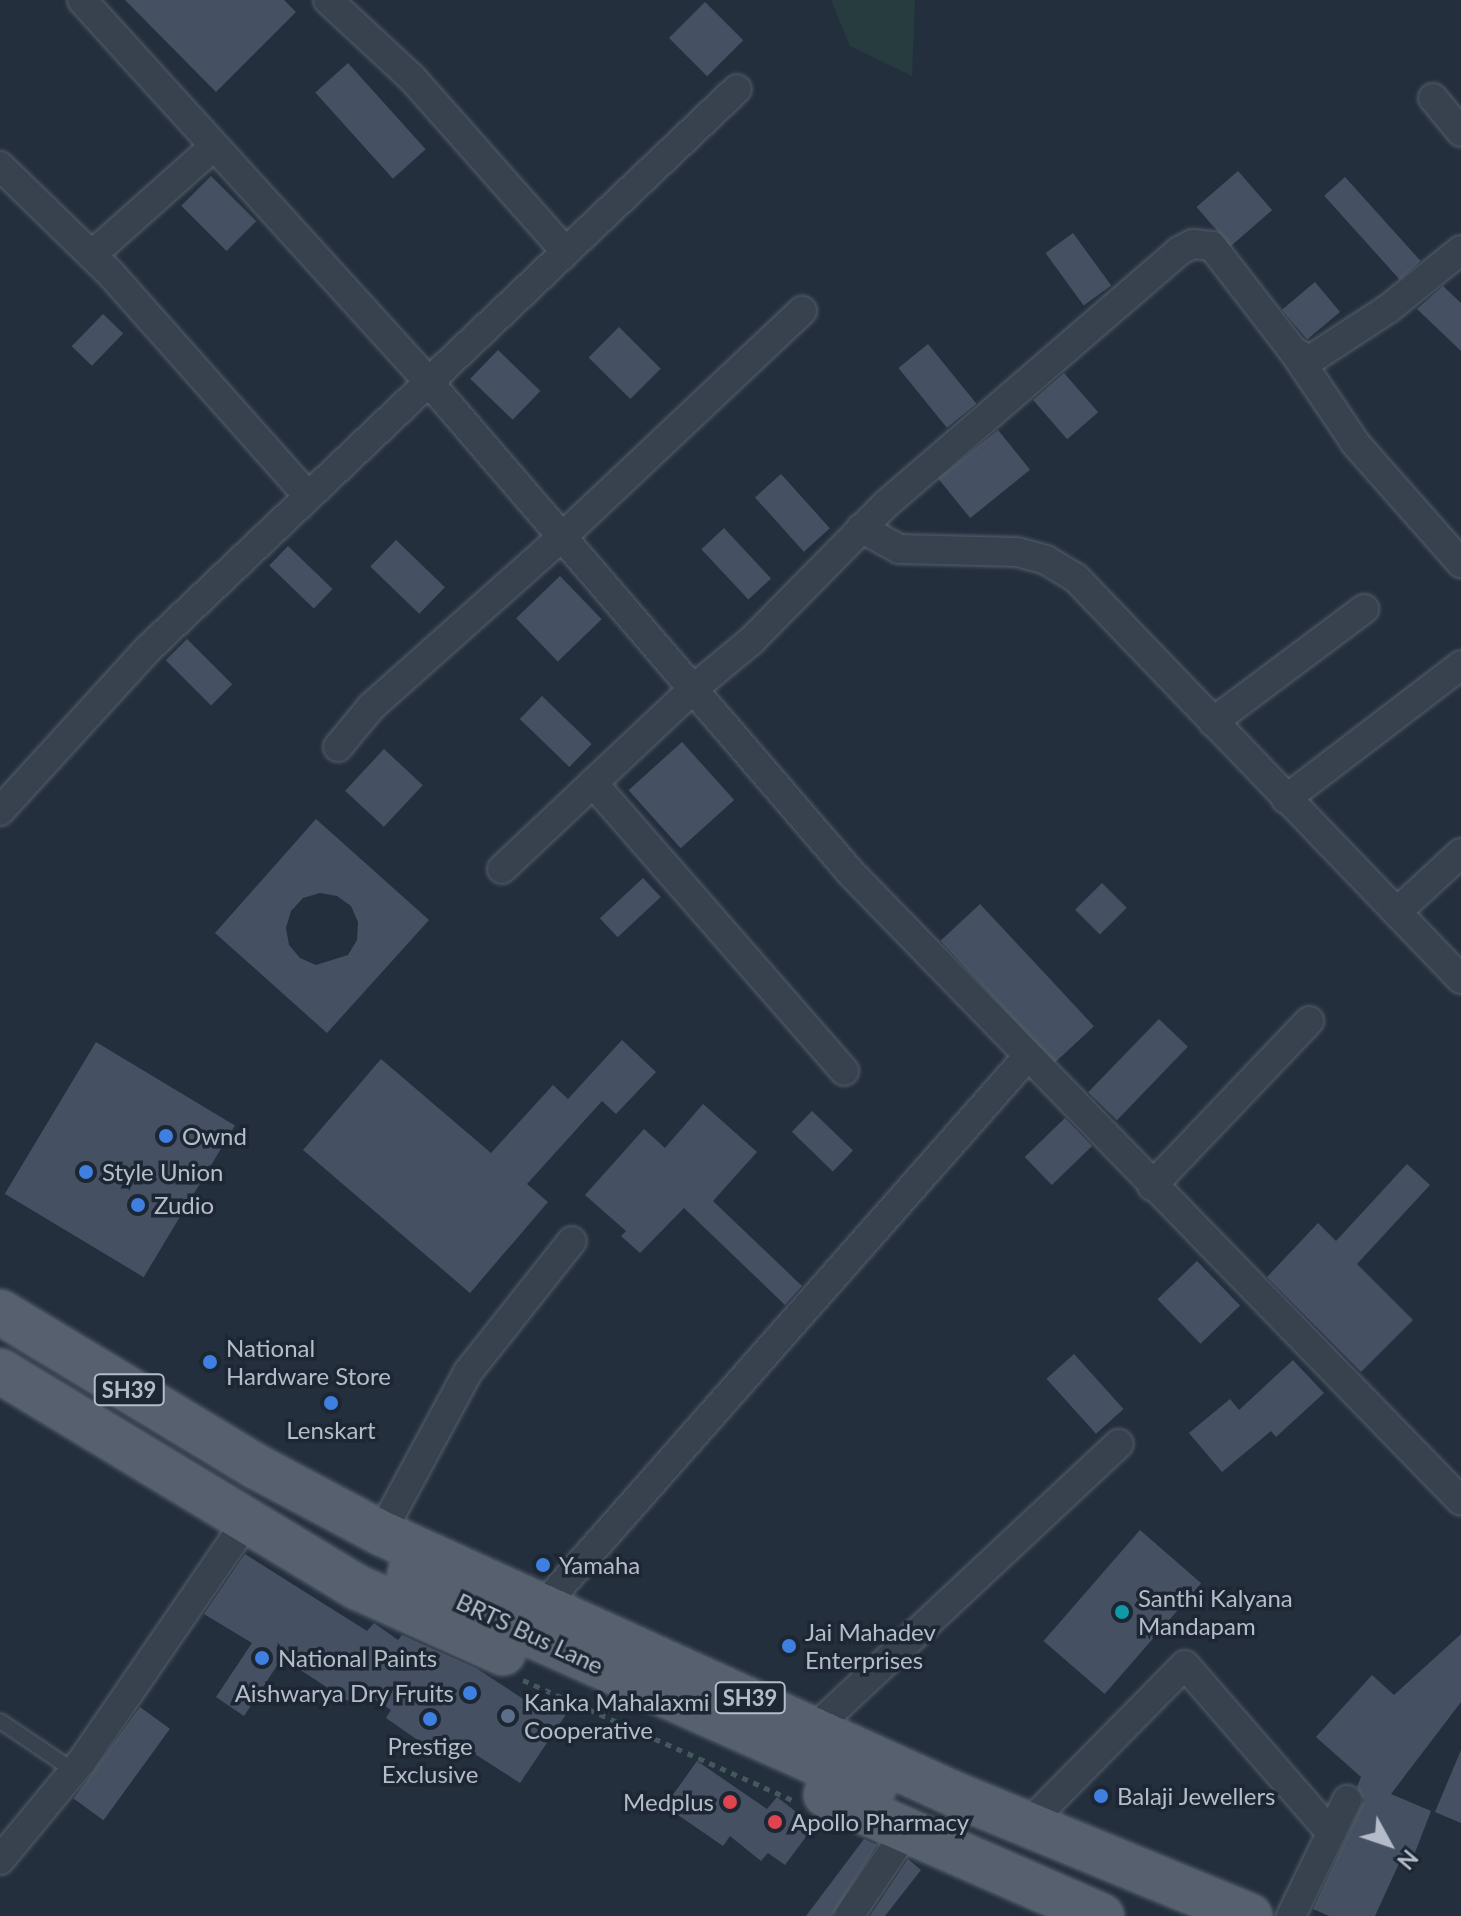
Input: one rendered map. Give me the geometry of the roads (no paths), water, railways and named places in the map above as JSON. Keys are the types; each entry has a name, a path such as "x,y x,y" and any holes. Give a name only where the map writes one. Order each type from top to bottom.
{"main road":[{"name":"SH39","path":"0,1312 257,1467 381,1533 1028,1824 1250,1916"},
{"name":"BRTS Bus Lane","path":"0,1336 471,1608 1174,1916"},
{"name":"SH39","path":"0,1371 250,1517 359,1588 429,1623 628,1705 1102,1916"}],"street":[{"path":"82,0 212,148 428,381 851,873 1461,1501"},
{"path":"328,0 412,78 565,251"},
{"path":"0,811 149,648 737,89"},
{"path":"1433,98 1461,132"},
{"path":"93,254 212,148"},
{"path":"0,166 93,254 307,495"},
{"path":"502,869 693,689 751,641 861,528 996,407 1193,244 1212,246 1222,255 1294,352 1356,444 1461,563"},
{"path":"1294,352 1306,360 1316,358 1461,250"},
{"path":"338,747 371,707 562,537 802,311"},
{"path":"861,528 899,549 1017,552 1046,560 1076,578 1461,979"},
{"path":"1213,722 1364,609"},
{"path":"1286,799 1461,665"},
{"path":"593,783 844,1071"},
{"path":"1397,912 1461,853"},
{"path":"1152,1186 1309,1021"},
{"path":"543,1606 1028,1056"},
{"path":"381,1533 468,1372 572,1241"},
{"path":"815,1728 1119,1444"},
{"path":"0,1860 74,1771 250,1517"},
{"path":"1028,1824 1185,1665 1331,1833"},
{"path":"1291,1916 1347,1800"},
{"path":"849,1916 907,1830"}],"lane":[{"path":"0,1721 74,1771"}],"place":[{"name":"Ownd","path":"166,1136"},
{"name":"Style Union","path":"86,1172"},
{"name":"Zudio","path":"138,1205"},
{"name":"National Hardware Store","path":"210,1362"},
{"name":"Lenskart","path":"331,1403"},
{"name":"Yamaha","path":"543,1565"},
{"name":"Santhi Kalyana Mandapam","path":"1122,1612"},
{"name":"Jai Mahadev Enterprises","path":"789,1646"},
{"name":"National Paints","path":"262,1658"},
{"name":"Aishwarya Dry Fruits","path":"470,1693"},
{"name":"Kanka Mahalaxmi Cooperative","path":"508,1716"},
{"name":"Prestige Exclusive","path":"430,1719"},
{"name":"Balaji Jewellers","path":"1101,1796"},
{"name":"Medplus","path":"730,1802"},
{"name":"Apollo Pharmacy","path":"775,1822"}]}
